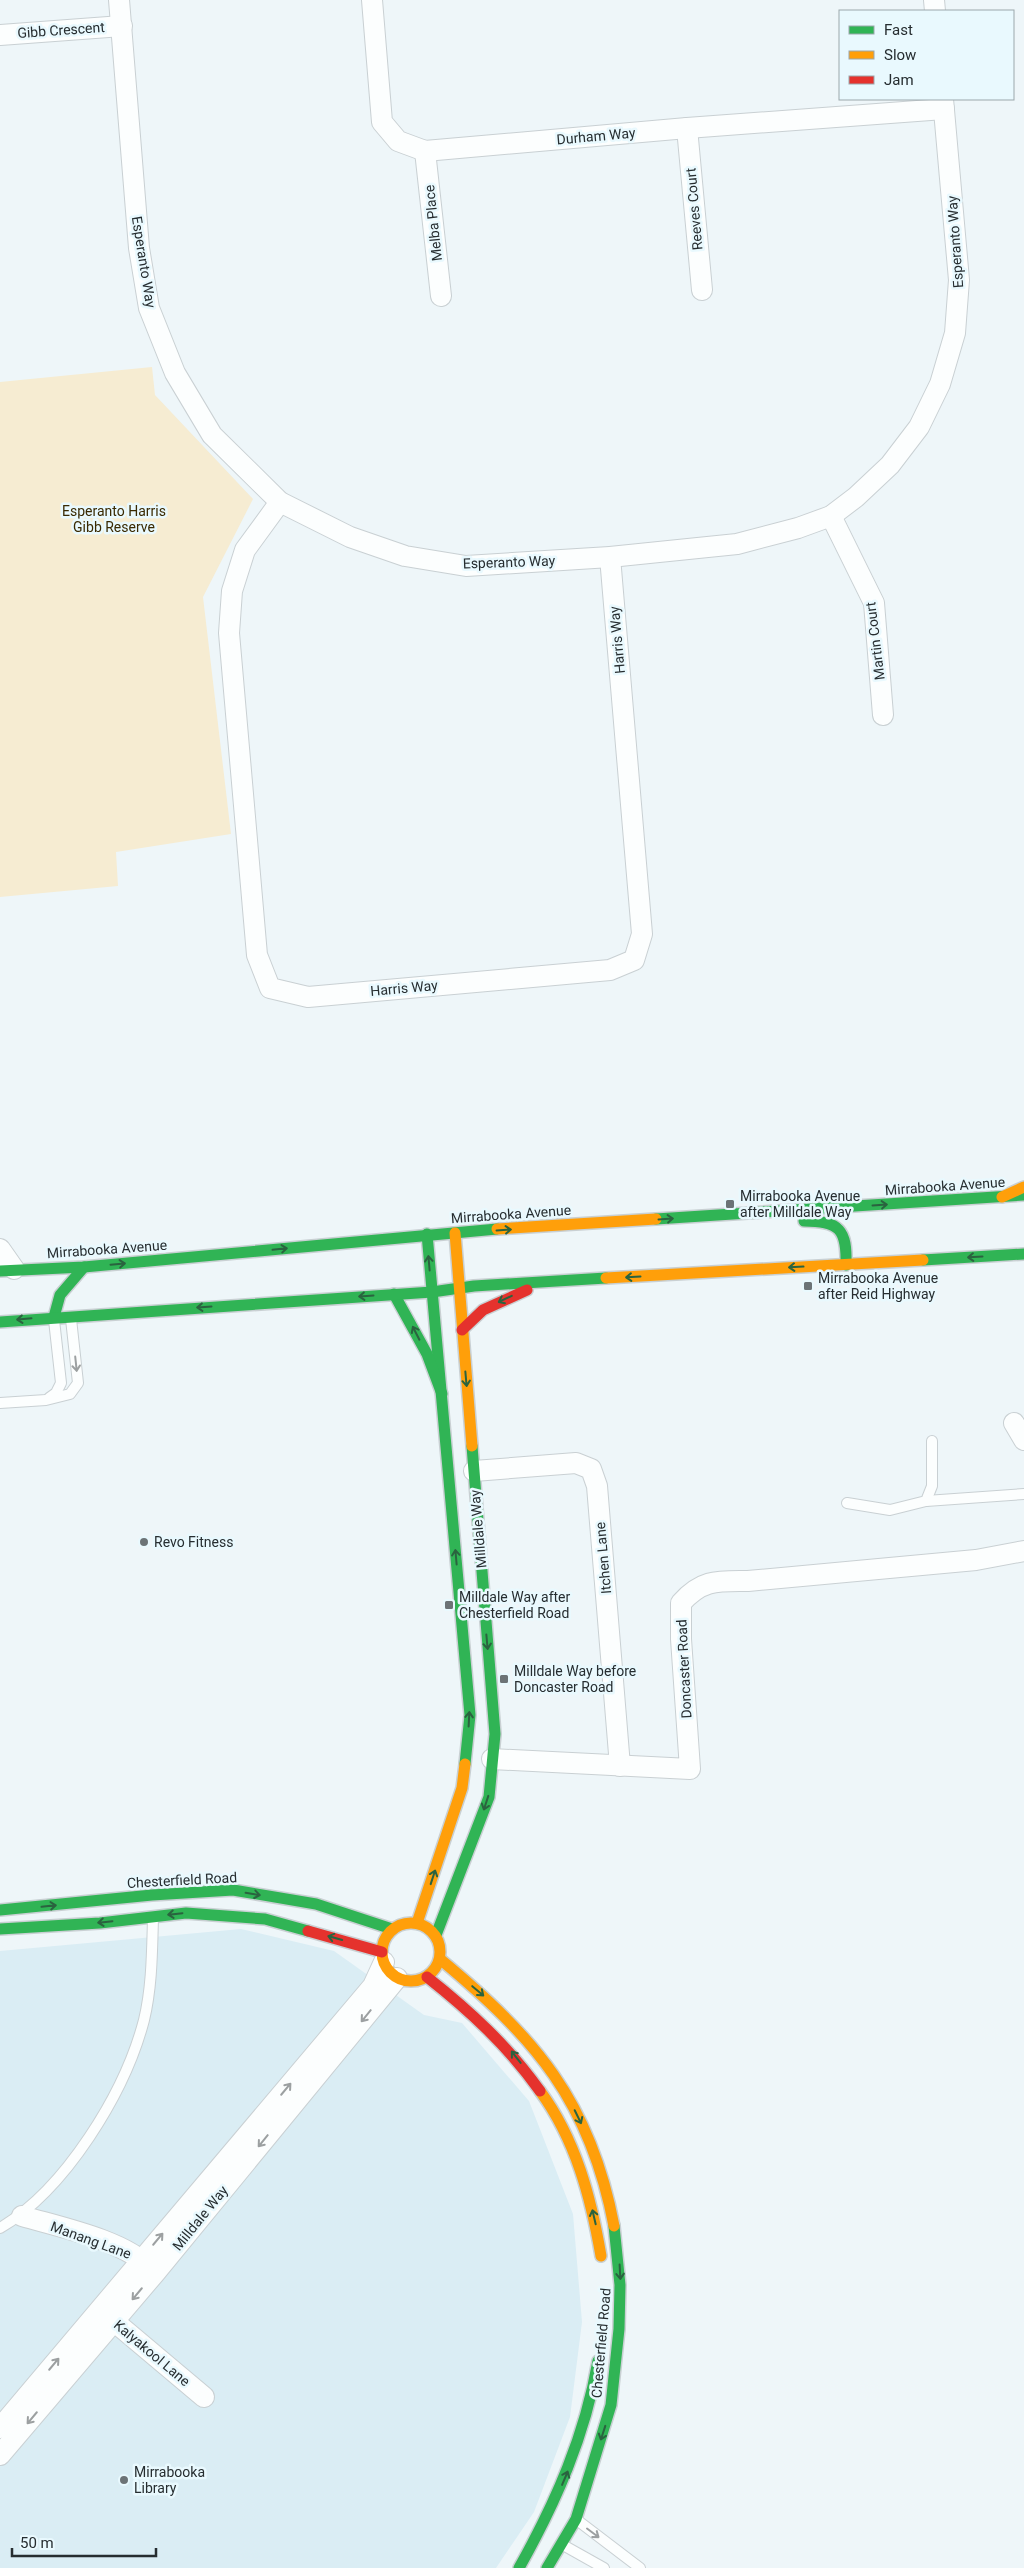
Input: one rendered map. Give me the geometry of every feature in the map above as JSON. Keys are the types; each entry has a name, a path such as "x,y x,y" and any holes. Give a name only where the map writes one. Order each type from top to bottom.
{"main road":[{"path":"1002,1197 1024,1187"},
{"name":"Mirrabooka Avenue","path":"7,1270 84,1268 427,1234 1024,1195"},
{"path":"708,1216 765,1221 822,1220 833,1222 840,1228 845,1238 846,1264"},
{"name":"Milldale Way","path":"436,1935 489,1797 495,1734 455,1233"},
{"name":"Milldale Way","path":"417,1923 462,1788 470,1715 427,1234"},
{"path":"0,1322 71,1315 432,1292 459,1287 1024,1254"},
{"path":"54,1317 55,1303 61,1290 84,1268"},
{"path":"462,1330 486,1309 550,1282"},
{"path":"394,1294 427,1354 442,1394"},
{"name":"Chesterfield Road","path":"0,1910 152,1895 233,1890 316,1904 392,1930"},
{"path":"0,1929 186,1913 265,1919 383,1957"},
{"path":"408,1922 417,1923 428,1927 436,1935 440,1946 440,1959 435,1970 427,1978 407,1982 397,1978 388,1971 383,1957 384,1939 392,1930 408,1922"},
{"name":"Chesterfield Road","path":"440,1959 498,2008 530,2041 570,2099 586,2132 602,2173 613,2214 619,2250 621,2289 618,2352 610,2414 565,2511 550,2538 519,2568"},
{"name":"Chesterfield Road","path":"427,1978 460,2000 508,2046 532,2077 552,2110 584,2174 598,2237 602,2270"},
{"path":"532,2077 550,2069"},
{"name":"Chesterfield Road","path":"547,2568 550,2538 565,2511 596,2378 599,2351"},
{"path":"596,2378 614,2382"}],"street":[{"name":"Esperanto Way","path":"119,0 139,248 150,308 175,373 212,435 280,502 350,538 405,556 466,566 610,557 738,544 798,528 831,516 856,497 890,465 919,427 940,384 955,333 960,280 943,104"},
{"name":"Durham Way","path":"372,0 382,122 398,141 425,151 943,104"},
{"name":"Gibb Crescent","path":"0,35 122,26"},
{"name":"Reeves Court","path":"687,128 702,290"},
{"name":"Melba Place","path":"425,151 441,296"},
{"name":"Harris Way","path":"280,502 245,550 232,591 228,633 257,955 270,988 308,997 610,970 634,960 642,934 610,557"},
{"name":"Martin Court","path":"831,516 874,604 884,715"},
{"path":"0,1249 7,1270"},
{"path":"1014,1423 1024,1440"},
{"name":"Itchen Lane","path":"474,1471 576,1463 591,1469 596,1486 620,1766"},
{"name":"Doncaster Road","path":"492,1759 690,1769 681,1639 681,1603 692,1590 714,1581 748,1581 976,1560 1024,1551"},
{"name":"Milldale Way","path":"148,2266 372,1986 383,1957"},
{"name":"Milldale Way","path":"0,2455 107,2315 397,1978"},
{"name":"Manang Lane","path":"22,2216 124,2248 148,2266"},
{"name":"Milldale Way","path":"0,2428 107,2315"},
{"name":"Kalyakool Lane","path":"107,2315 204,2397"}],"lane":[{"path":"0,1404 46,1400 70,1394 78,1383 71,1315"},
{"path":"46,1400 56,1393 61,1383 54,1317"},
{"path":"926,1501 932,1486 932,1441"},
{"path":"847,1502 890,1510 926,1501 1024,1494"},
{"path":"0,2228 22,2216 64,2170 107,2109 128,2066 144,2020 150,1984 154,1917 152,1895"},
{"path":"565,2511 640,2568"},
{"path":"550,2538 604,2568"}],"shaded area":[{"path":"241,1929 334,1951 424,2015 462,2023 529,2101 573,2214 582,2322 570,2417 534,2512 496,2568 0,2568 0,1951"}],"green space":[{"name":"Esperanto Harris Gibb Reserve","path":"152,367 155,395 253,499 203,597 231,834 116,852 118,886 0,897 0,382"}],"traffic: fast":[{"path":"656,1219 1024,1195"},
{"path":"804,1221 826,1223 839,1230 845,1243 846,1265"},
{"path":"0,1271 84,1267 497,1229"},
{"path":"427,1234 470,1715 465,1764"},
{"path":"923,1260 1024,1254"},
{"path":"54,1317 60,1295 84,1267"},
{"path":"0,1322 432,1292 474,1286 606,1278"},
{"path":"394,1294 427,1354 442,1394"},
{"path":"436,1935 489,1797 495,1734 472,1446"},
{"path":"0,1910 152,1895 233,1890 316,1904 392,1929"},
{"path":"0,1929 100,1923 186,1913 265,1919 308,1931"},
{"path":"547,2568 576,2519 611,2405 619,2329 620,2285 614,2226"},
{"path":"519,2568 568,2468 585,2416 598,2361"}],"traffic: slow":[{"path":"1002,1197 1024,1187"},
{"path":"497,1229 656,1219"},
{"path":"455,1233 472,1446"},
{"path":"606,1278 923,1260"},
{"path":"417,1923 462,1788 465,1764"},
{"path":"405,1923 417,1923 432,1931 440,1946 440,1952 440,1958 432,1973 417,1981 405,1981 390,1973 382,1958 382,1946 390,1931 405,1923"},
{"path":"440,1959 504,2016 554,2075 573,2107 590,2142 604,2182 614,2226"},
{"path":"540,2091 563,2129 580,2170 587,2191 601,2256"}],"traffic: jam":[{"path":"462,1330 483,1310 527,1290"},
{"path":"308,1931 382,1952"},
{"path":"427,1977 502,2044 540,2091"}],"place":[{"name":"Mirrabooka Avenue after Milldale Way","path":"730,1204"},
{"name":"Mirrabooka Avenue after Reid Highway","path":"808,1286"},
{"name":"Revo Fitness","path":"144,1542"},
{"name":"Milldale Way after Chesterfield Road","path":"449,1605"},
{"name":"Milldale Way before Doncaster Road","path":"504,1679"},
{"name":"Mirrabooka Library","path":"124,2480"}]}
